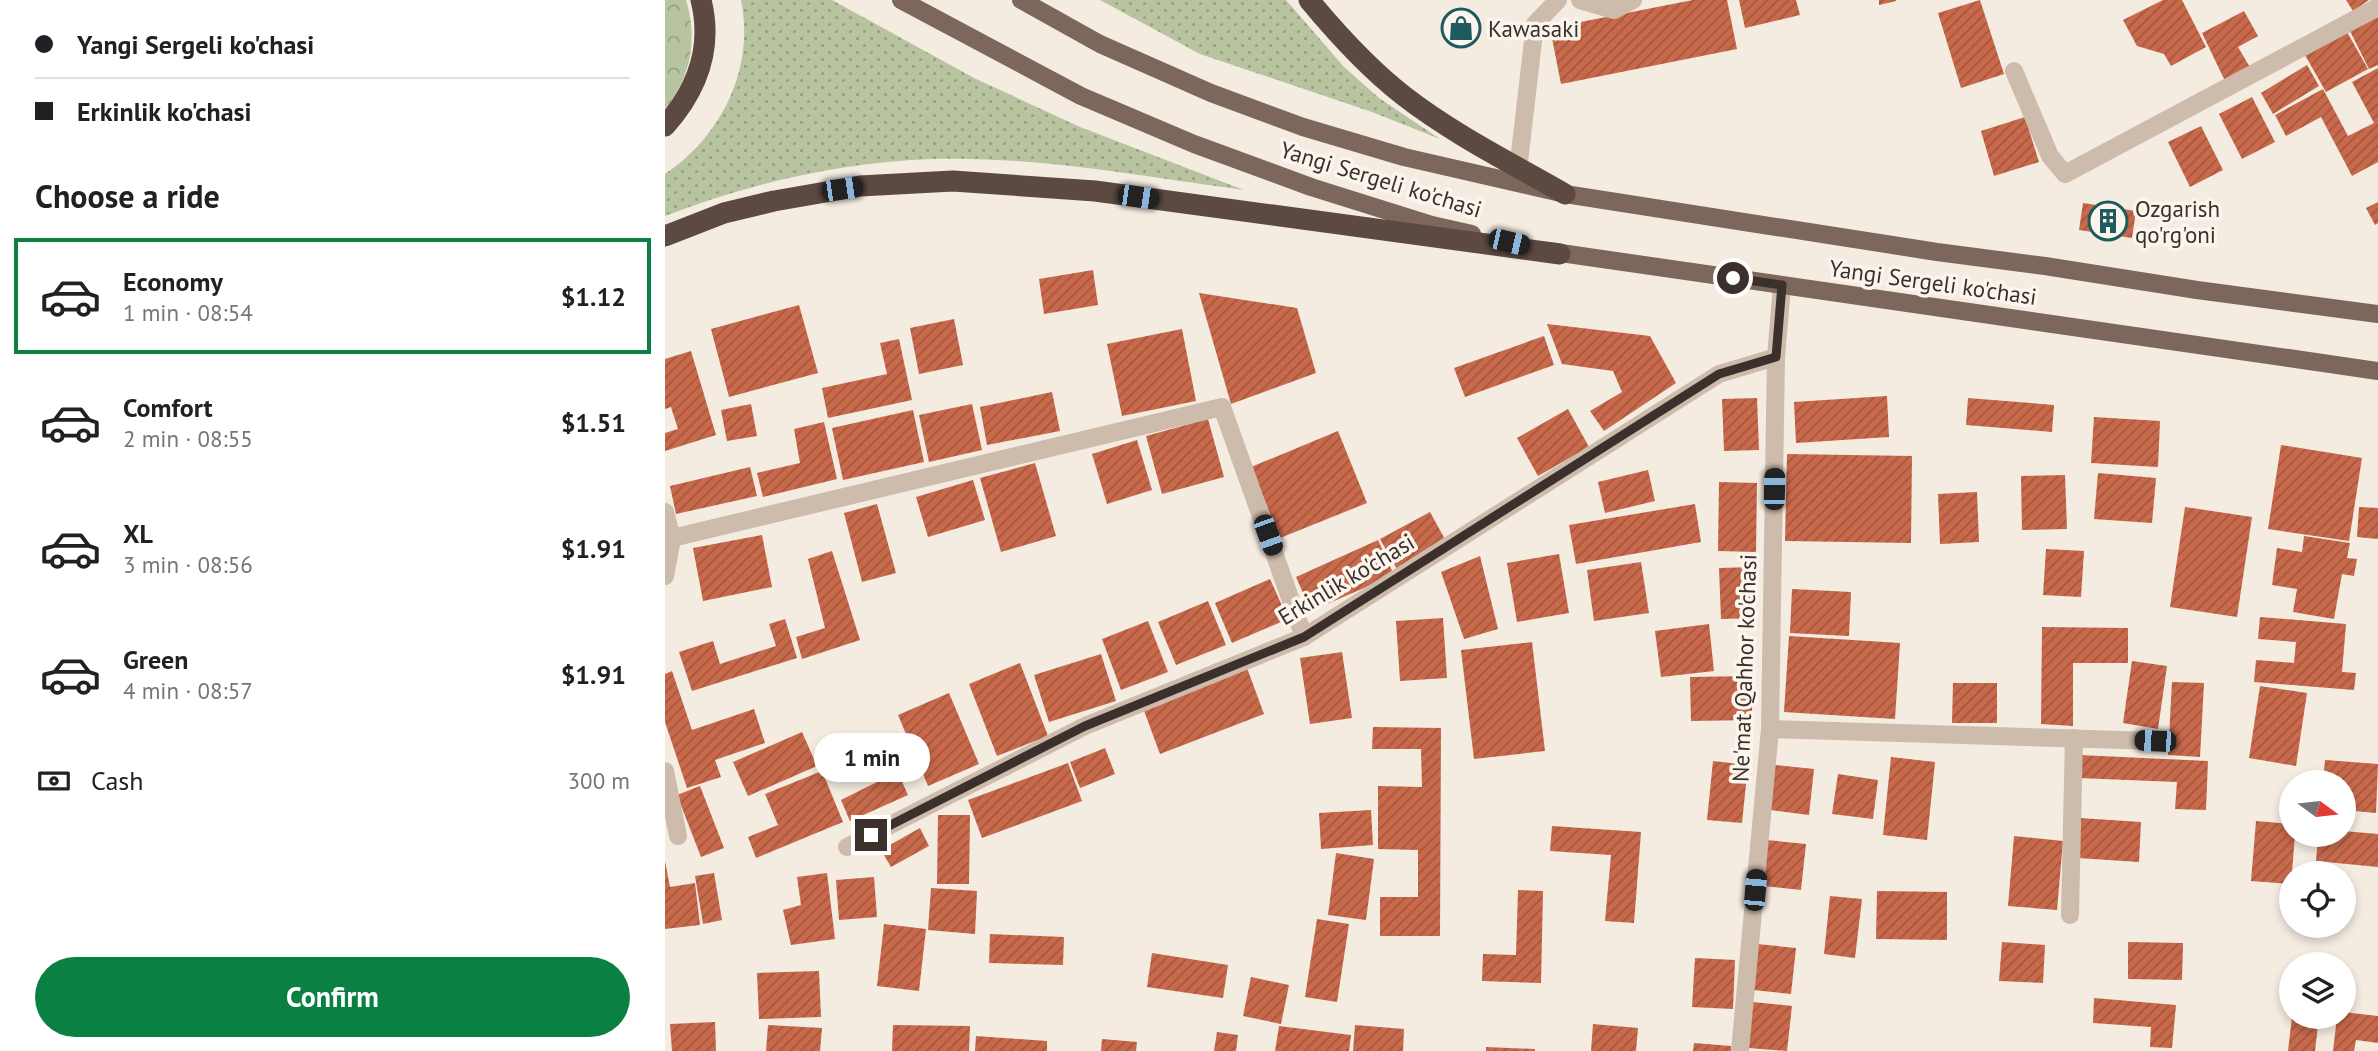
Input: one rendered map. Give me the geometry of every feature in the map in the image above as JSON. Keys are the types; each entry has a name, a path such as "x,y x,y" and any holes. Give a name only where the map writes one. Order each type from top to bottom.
{"highway":[{"path":"665,126 684,103 698,76 706,28 701,0"},
{"path":"1309,0 1345,42 1404,96 1517,175 1565,194"},
{"path":"665,236 724,213 774,201 860,186 953,181 1095,191 1560,254"}],"main road":[{"name":"Yangi Sergeli ko'chasi","path":"901,0 1081,96 1194,144 1311,187 1432,225 1560,254 2378,371"},
{"name":"Yangi Sergeli ko'chasi","path":"1021,0 1100,44 1211,93 1303,127 1404,157 1517,175"},
{"name":"Yangi Sergeli ko'chasi","path":"1565,194 1937,252 2378,314"}],"street":[{"path":"1517,175 1535,24 1557,0"},
{"path":"1580,0 1614,10 1633,0"},
{"path":"2014,71 2050,156 2065,174 2378,7"},
{"name":"Ne'mat Qahhor ko'chasi","path":"1740,1051 1770,729 1776,357 1782,285"},
{"name":"Erkinlik ko'chasi","path":"847,847 1085,726 1304,637 1719,374 1776,357"},
{"path":"672,538 1222,407 1304,637"},
{"path":"665,512 672,538 665,576"},
{"path":"1770,729 2155,741"},
{"path":"2070,915 2074,738"},
{"path":"665,771 678,836"}],"green space":[{"path":"665,0 686,0 690,15 691,43 690,57 681,84 665,109"},
{"path":"741,0 832,0 974,78 1080,127 1244,190 1050,164 933,159 864,165 797,176 697,204 665,216 665,174 703,140 730,98 743,51"},
{"path":"1100,0 1286,0 1344,67 1379,98 1440,139 1372,112 1200,54"}],"building":[{"path":"1693,0 1727,0 1737,49 1561,84 1550,28"},
{"path":"1739,0 1796,0 1800,15 1745,28"},
{"path":"1879,0 1896,0 1896,1 1879,5"},
{"path":"1980,0 2004,74 1961,88 1938,13"},
{"path":"2163,0 2182,0 2206,47 2171,66 2164,54 2137,46 2123,20"},
{"path":"2346,0 2369,0 2353,11"},
{"path":"2244,11 2258,36 2238,47 2251,69 2226,83 2202,33"},
{"path":"2378,17 2378,65 2369,69 2350,31"},
{"path":"2347,32 2368,69 2326,92 2305,55"},
{"path":"2307,65 2319,86 2273,114 2261,93"},
{"path":"2378,68 2378,162 2352,176 2321,117 2286,136 2275,115 2323,89 2348,136 2374,123 2352,82"},
{"path":"2252,97 2275,142 2242,159 2219,114"},
{"path":"2025,117 2039,162 1994,176 1981,131"},
{"path":"2201,126 2223,170 2190,187 2168,142"},
{"path":"2378,202 2378,223 2375,225 2366,208"},
{"name":"Ozgarish qo'rg'oni","path":"2083,203 2136,211 2132,238 2079,230"},
{"path":"1093,270 1098,305 1044,314 1039,279"},
{"path":"1199,293 1297,308 1316,373 1231,404"},
{"path":"799,305 818,373 729,397 711,329"},
{"path":"954,319 963,365 919,374 910,328"},
{"path":"1547,324 1650,336 1676,383 1604,431 1590,411 1622,392 1613,371 1562,364"},
{"path":"1182,329 1196,401 1122,416 1107,344"},
{"path":"1544,336 1554,365 1465,397 1454,368"},
{"path":"899,339 912,400 828,418 822,388 887,374 880,343"},
{"path":"691,351 716,435 665,451 665,433 678,429 671,407 665,409 665,359"},
{"path":"1052,392 1060,431 987,445 980,407"},
{"path":"1887,396 1889,437 1796,443 1794,402"},
{"path":"1757,398 1759,450 1724,451 1722,399"},
{"path":"1968,398 2054,405 2052,432 1966,425"},
{"path":"751,404 757,436 727,441 721,410"},
{"path":"972,404 982,450 929,462 919,415"},
{"path":"1568,409 1589,447 1538,476 1517,438"},
{"path":"913,410 924,462 843,480 832,428"},
{"path":"2094,417 2160,421 2158,467 2091,463"},
{"path":"1208,419 1224,477 1162,494 1146,436"},
{"path":"824,422 837,479 763,497 757,473 800,463 794,429"},
{"path":"1338,431 1367,503 1280,538 1251,467"},
{"path":"1137,440 1152,490 1107,504 1092,454"},
{"path":"2281,445 2362,458 2349,541 2268,529"},
{"path":"1787,454 1912,456 1911,543 1785,541"},
{"path":"1035,463 1056,536 1001,552 980,478"},
{"path":"750,467 757,496 676,514 670,486"},
{"path":"1648,470 1655,501 1605,513 1598,482"},
{"path":"2098,473 2156,478 2152,523 2094,519"},
{"path":"2065,475 2067,529 2022,530 2021,476"},
{"path":"973,480 985,520 928,537 916,497"},
{"path":"1719,482 1757,483 1756,552 1718,551"},
{"path":"1977,492 1979,542 1940,544 1938,494"},
{"path":"877,504 896,573 862,582 844,513"},
{"path":"1695,504 1701,542 1576,564 1569,525"},
{"path":"2185,507 2252,517 2237,617 2170,607"},
{"path":"2359,507 2378,508 2378,539 2357,537"},
{"path":"1430,512 1447,543 1398,571 1380,539"},
{"path":"762,535 772,587 703,601 693,548"},
{"path":"2304,536 2350,543 2347,558 2357,559 2354,576 2342,574 2334,619 2293,612 2297,589 2272,585 2277,548 2302,552"},
{"path":"1378,540 1394,575 1311,611 1296,577"},
{"path":"2046,549 2084,551 2081,597 2043,595"},
{"path":"832,551 860,640 802,659 796,637 825,628 808,559"},
{"path":"1559,554 1569,613 1517,622 1507,563"},
{"path":"1480,556 1498,629 1464,639 1441,572"},
{"path":"1641,562 1649,613 1594,621 1587,570"},
{"path":"1753,567 1754,618 1721,619 1719,568"},
{"path":"1270,579 1288,619 1232,643 1215,603"},
{"path":"1792,589 1851,592 1849,636 1790,633"},
{"path":"1208,601 1226,645 1176,665 1158,622"},
{"path":"2260,617 2346,624 2342,672 2356,673 2354,690 2254,682 2256,660 2294,663 2296,642 2258,639"},
{"path":"1443,618 1447,678 1400,681 1396,621"},
{"path":"785,619 797,658 692,691 679,652 713,641 720,664 776,646 769,624"},
{"path":"1148,621 1168,672 1121,690 1102,639"},
{"path":"1709,624 1714,671 1661,677 1655,631"},
{"path":"2042,627 2128,628 2128,663 2073,663 2073,726 2041,724"},
{"path":"1789,636 1900,643 1895,719 1784,712"},
{"path":"1532,642 1545,751 1474,759 1461,650"},
{"path":"1342,652 1352,718 1310,724 1300,658"},
{"path":"1101,654 1116,701 1049,722 1034,675"},
{"path":"2132,661 2167,666 2158,729 2123,723"},
{"path":"1020,663 1048,736 997,756 969,684"},
{"path":"1247,668 1264,714 1160,754 1143,708"},
{"path":"672,671 692,730 754,709 765,743 715,760 721,777 687,788 665,722 665,674"},
{"path":"1752,676 1752,720 1691,721 1690,677"},
{"path":"2172,682 2204,683 2200,757 2168,755"},
{"path":"1953,683 1997,683 1997,723 1952,723"},
{"path":"2260,686 2307,693 2296,766 2249,758"},
{"path":"949,693 979,764 928,786 898,715"},
{"path":"1373,727 1441,728 1440,936 1380,936 1380,897 1418,897 1418,850 1378,849 1378,786 1422,787 1421,749 1372,749"},
{"path":"802,732 817,766 748,796 733,762"},
{"path":"882,737 908,795 850,821 841,800 879,781 863,746"},
{"path":"1105,748 1115,774 1080,788 1070,762"},
{"path":"2079,755 2208,761 2206,810 2175,809 2177,782 2078,778"},
{"path":"1891,757 1935,762 1927,840 1883,835"},
{"path":"2325,760 2378,764 2376,813 2356,811 2356,770 2324,770"},
{"path":"1713,761 1748,765 1742,823 1707,820"},
{"path":"1068,763 1082,801 982,838 968,800"},
{"path":"1775,765 1814,769 1809,815 1770,810"},
{"path":"822,771 843,822 756,858 748,837 778,825 765,794"},
{"path":"1838,774 1878,780 1873,819 1832,814"},
{"path":"700,786 724,848 701,857 677,795"},
{"path":"1371,810 1373,845 1321,849 1319,813"},
{"path":"938,815 970,815 969,884 937,884"},
{"path":"2080,818 2141,822 2139,862 2078,858"},
{"path":"2256,821 2279,823 2279,847 2294,847 2293,861 2279,861 2279,883 2251,881"},
{"path":"1552,826 1641,832 1634,923 1605,921 1611,855 1550,851"},
{"path":"920,828 929,846 891,867 881,850"},
{"path":"2356,832 2378,834 2378,867 2356,865 2356,861 2316,861 2317,847 2356,847"},
{"path":"2014,836 2063,841 2057,910 2008,906"},
{"path":"1767,840 1806,844 1801,890 1763,886"},
{"path":"1336,853 1374,859 1366,920 1328,915"},
{"path":"665,861 670,887 695,883 700,925 665,929"},
{"path":"714,873 722,920 703,924 695,876"},
{"path":"827,873 835,939 791,945 783,910 801,905 797,877"},
{"path":"874,877 877,917 839,920 836,880"},
{"path":"931,888 977,891 975,934 928,930"},
{"path":"1518,890 1543,891 1541,983 1482,981 1483,954 1516,955"},
{"path":"1877,891 1947,892 1947,940 1876,939"},
{"path":"1830,896 1862,899 1855,958 1824,954"},
{"path":"1317,919 1349,924 1337,1002 1305,997"},
{"path":"884,924 926,929 919,991 877,986"},
{"path":"990,934 1064,937 1063,965 989,963"},
{"path":"2002,942 2045,945 2043,983 1999,981"},
{"path":"2128,942 2183,943 2182,980 2128,979"},
{"path":"1757,944 1796,948 1791,994 1753,990"},
{"path":"1152,953 1228,965 1223,998 1147,987"},
{"path":"1695,958 1735,960 1733,1009 1692,1007"},
{"path":"819,971 821,1017 759,1019 757,973"},
{"path":"1251,977 1289,985 1281,1024 1243,1016"},
{"path":"2094,998 2176,1005 2172,1048 2150,1047 2151,1027 2093,1023"},
{"path":"1753,1002 1792,1006 1787,1051 1748,1048"},
{"path":"2356,1013 2378,1016 2378,1043 2356,1040 2354,1051 2333,1051 2336,1029 2356,1029"},
{"path":"715,1022 716,1051 672,1051 670,1024"},
{"path":"1593,1024 1638,1028 1636,1051 1591,1051"},
{"path":"768,1025 822,1028 820,1051 766,1051"},
{"path":"893,1025 970,1026 969,1051 892,1051"},
{"path":"1355,1025 1404,1029 1403,1051 1353,1051"},
{"path":"1279,1026 1351,1035 1349,1051 1275,1051"},
{"path":"2291,1029 2318,1029 2315,1051 2288,1051"},
{"path":"1217,1032 1238,1035 1236,1051 1214,1051"},
{"path":"976,1036 1047,1041 1047,1051 975,1051"},
{"path":"1102,1039 1137,1042 1136,1051 1101,1051"},
{"path":"1694,1043 1731,1046 1731,1051 1693,1051"},
{"path":"1486,1047 1535,1049 1535,1051 1486,1051"}],"place":[{"name":"Kawasaki","path":"1461,28"},
{"name":"Ozgarish qo'rg'oni","path":"2108,221"}],"route":[{"path":"871,835 1085,726 1304,637 1719,374 1776,357 1782,285 1733,278"}]}
